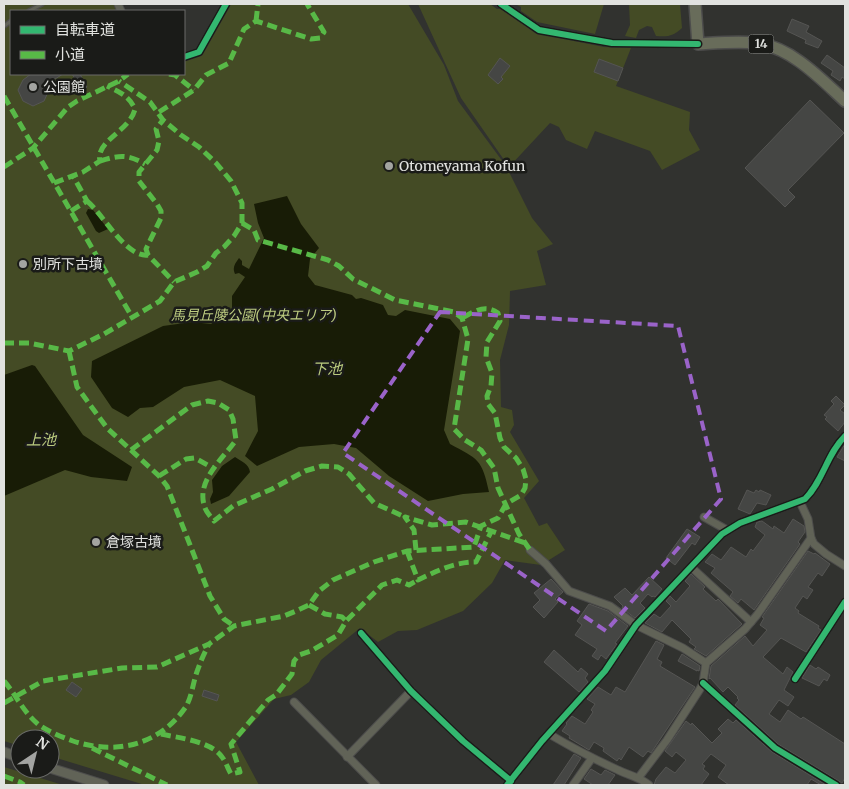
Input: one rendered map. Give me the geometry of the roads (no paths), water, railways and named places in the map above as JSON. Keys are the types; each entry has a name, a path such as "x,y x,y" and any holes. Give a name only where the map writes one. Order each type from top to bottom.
{"main road":[{"path":"695,4 698,44"},
{"name":"14","path":"698,44 756,43 772,46 804,65 845,101"}],"street":[{"path":"185,57 199,52 226,4"},
{"path":"501,4 539,30 612,43 698,44"},
{"path":"361,633 411,692 509,783 549,734 605,671 636,625 691,567 727,530 740,523 800,502 809,496 833,451 845,436"},
{"path":"800,502 808,519 811,538 820,550 845,566"},
{"path":"704,517 727,530"},
{"path":"639,777 667,740 703,683 706,663 751,622 811,538"},
{"path":"530,550 546,564 569,591 610,606 636,625 683,648 706,663"},
{"path":"691,567 751,622"},
{"path":"795,679 845,602"},
{"path":"703,683 776,748 836,785"},
{"path":"347,757 411,692"},
{"path":"294,702 376,785"},
{"path":"549,734 592,758 620,771 639,777 649,785"},
{"path":"573,785 592,758"},
{"path":"60,771 104,785"}],"lane":[{"path":"31,10 42,4"}],"water":[{"name":"下池","path":"287,196 301,224 319,248 310,259 308,276 315,285 352,295 356,299 361,298 383,305 388,315 396,316 405,310 450,319 460,331 444,430 450,444 473,457 481,466 489,492 463,494 428,501 389,476 356,448 334,444 299,447 257,466 245,456 258,431 255,396 220,380 184,387 153,407 140,408 128,417 112,408 91,377 92,361 163,326 192,322 211,324 232,311 232,296 245,277 239,273 235,274 234,266 239,258 242,261 242,265 249,269 264,238 258,223 254,204"},
{"path":"88,209 93,210 108,229 99,233 96,231 86,213"},
{"name":"上池","path":"32,365 35,366 83,435 132,467 127,481 91,477 65,470 4,496 4,375"},
{"path":"235,457 246,465 250,472 229,496 211,504 212,480 222,466"}],"place":[{"name":"公園館","path":"33,87"},
{"name":"Otomeyama Kofun","path":"389,166"},
{"name":"別所下古墳","path":"23,264"},
{"name":"倉塚古墳","path":"96,542"}],"park label":[{"name":"馬見丘陵公園(中央エリア)","path":"254,315"}]}
